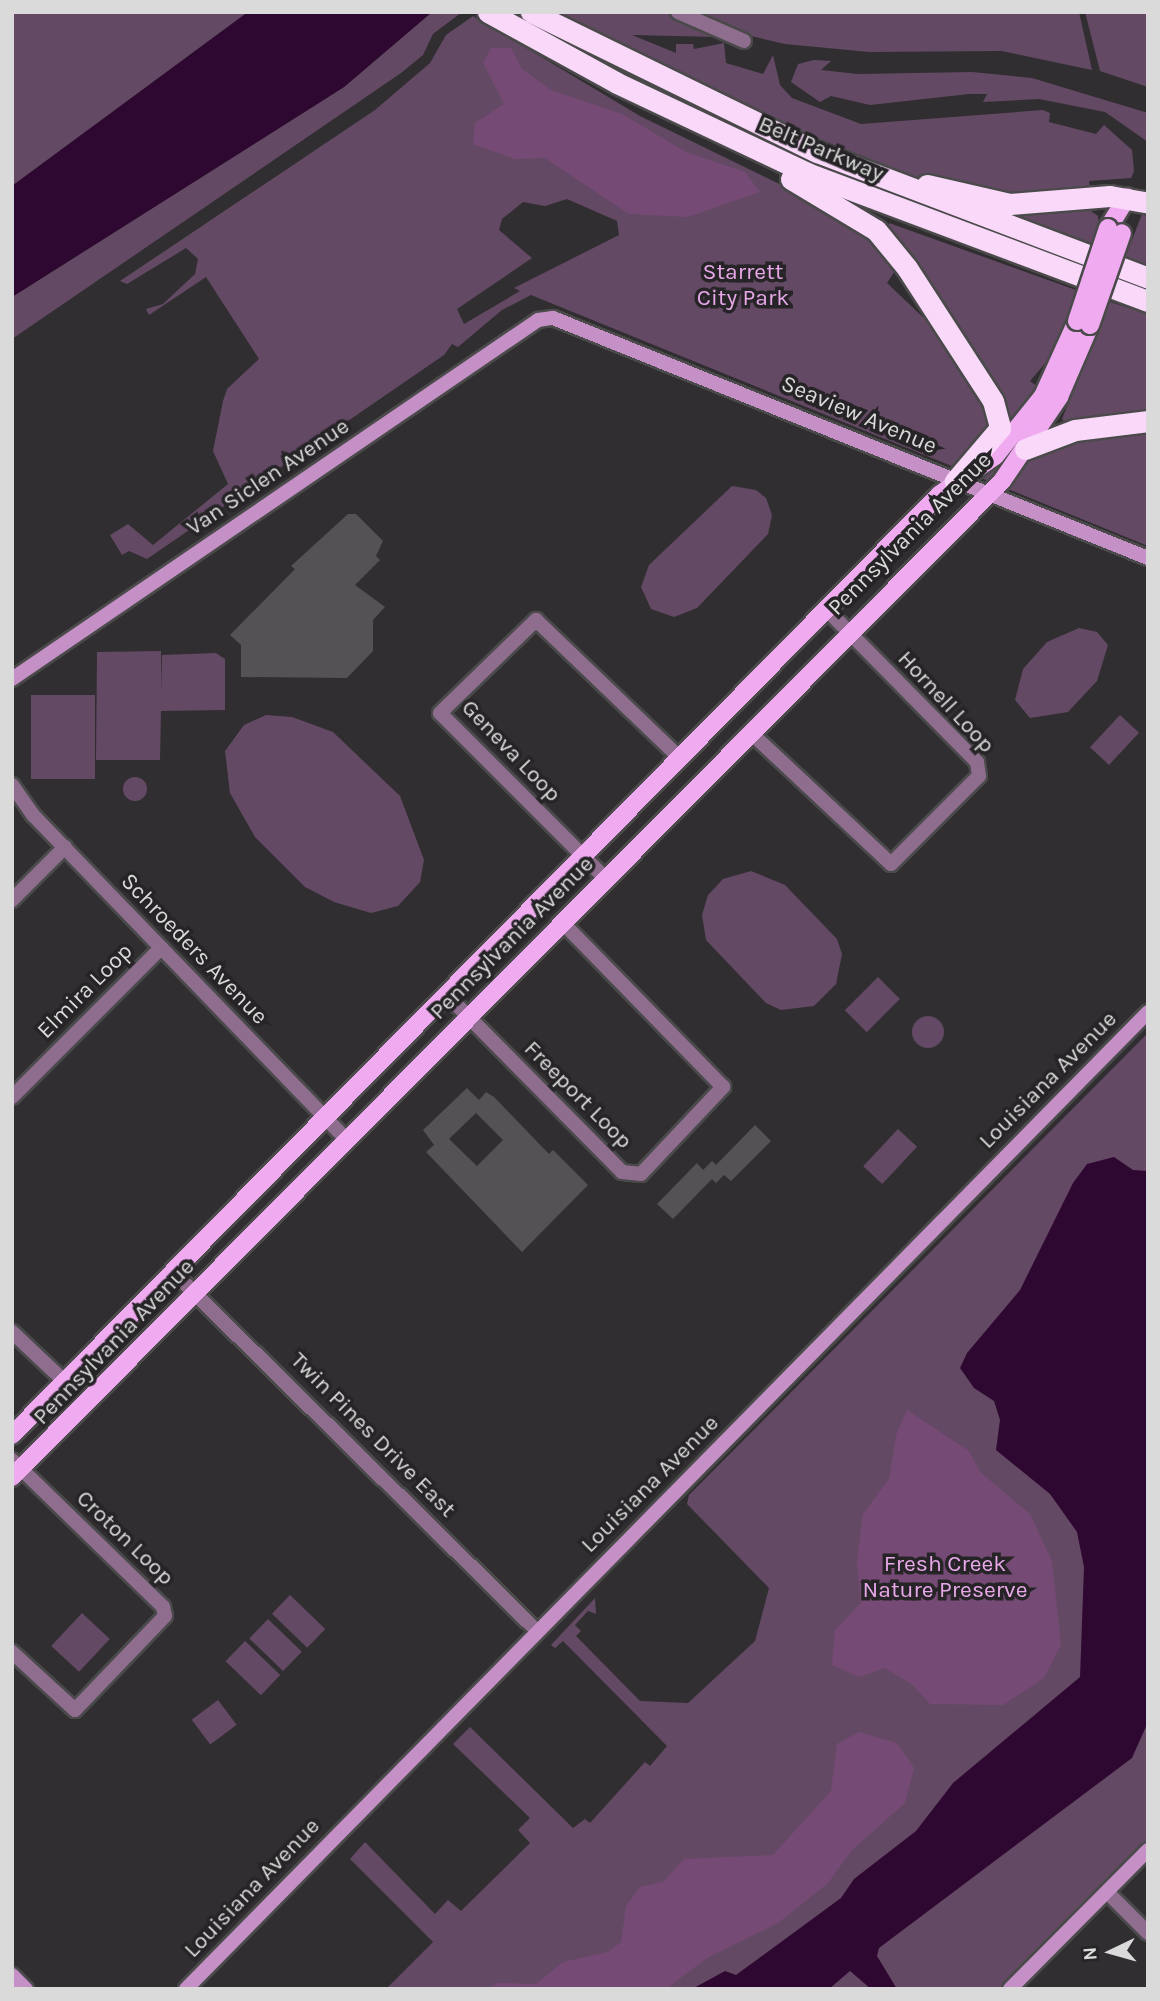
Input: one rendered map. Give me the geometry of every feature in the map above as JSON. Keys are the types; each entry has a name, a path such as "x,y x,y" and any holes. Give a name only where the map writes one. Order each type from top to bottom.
{"highway":[{"name":"Belt Parkway","path":"531,12 627,63 895,185 1148,278"},
{"name":"Belt Parkway","path":"492,15 617,83 877,202 1148,301"},
{"path":"627,63 878,170 963,195 1010,204 1138,200"},
{"path":"617,83 854,214 893,250 1001,416 993,439 955,481"},
{"path":"1025,449 1074,430 1148,422"}],"main road":[{"name":"Pennsylvania Avenue","path":"15,1469 197,1292 989,492 1025,449 1059,397 1115,230 1138,200"},
{"name":"Pennsylvania Avenue","path":"12,1435 174,1273 324,1117 829,612 955,481 995,456 1036,406 1084,323"}],"street":[{"path":"678,12 744,41"},
{"name":"Seaview Avenue","path":"552,318 847,433 955,481 989,492 1148,558"},
{"name":"Van Siclen Avenue","path":"12,679 538,320 552,318"},
{"name":"Hornell Loop","path":"750,732 885,860 899,861 981,768 829,612"},
{"name":"Geneva Loop","path":"605,878 440,713 536,620 681,759"},
{"name":"Schroeders Avenue","path":"12,785 65,847 347,1140"},
{"path":"12,901 65,847"},
{"name":"Freeport Loop","path":"447,995 633,1177 711,1104 723,1087 720,1078 562,922"},
{"name":"Elmira Loop","path":"12,1097 161,947"},
{"name":"Louisiana Avenue","path":"186,1989 1148,1012"},
{"name":"Twin Pines Drive East","path":"174,1273 197,1292 537,1631"},
{"path":"12,1332 64,1381"},
{"name":"Croton Loop","path":"12,1652 75,1710 165,1616 163,1607 15,1469"},
{"path":"1010,1989 1148,1850"},
{"path":"1107,1892 1148,1933"},
{"path":"12,1975 26,1989"}],"green space":[{"path":"12,12 248,12 12,186"},
{"path":"432,12 462,12 433,34 423,55 401,73 12,339 12,297 344,87"},
{"path":"551,12 673,12 717,37 632,35 676,53 676,44 693,44 694,49 724,43 726,63 763,74 773,55 780,85 792,98 861,124 1043,110 1050,113 1049,122 1096,134 1104,125 1132,150 1134,171 1131,178 1089,181 1090,188 1058,198 969,192 917,178 797,130"},
{"path":"693,12 1079,12 1092,70 1002,51 869,52 785,44 742,34"},
{"path":"1085,12 1148,12 1148,87 1100,71"},
{"name":"Starrett City Park","path":"473,16 640,116 814,201 868,237 896,269 887,283 927,321 991,419 1060,447 1067,440 1148,433 1148,546 531,295 502,310 458,347 452,344 444,355 147,559 129,551 122,555 110,535 128,524 153,545 228,484 213,451 223,401 227,389 259,359 206,277 149,315 146,309 163,304 195,274 198,259 186,248 127,284 120,281 375,110 430,63 446,35","holes":["567,199 617,221 619,235 514,288 520,291 464,324 457,309 532,258 499,230 502,219 523,202 545,206"]},
{"path":"491,48 511,48 522,69 551,90 622,114 686,152 745,172 760,192 688,217 629,214 545,158 515,159 473,144 475,123 504,104 483,63"},
{"path":"814,60 831,61 821,70 858,74 972,72 1032,78 1148,113 1148,142 1105,112 1039,99 983,102 987,94 969,94 870,105 831,96 820,102 791,82 798,64"},
{"path":"1085,207 1098,216 1099,224 1089,251 989,209"},
{"path":"1142,214 1148,215 1148,268 1124,261"},
{"path":"889,223 1076,290 1054,353 1030,381 1038,387 1017,416 1011,418 887,234"},
{"path":"1110,302 1148,314 1148,415 1066,423 1062,419"},
{"path":"732,486 756,490 766,498 772,515 768,534 697,608 674,617 651,609 641,587 649,565"},
{"path":"1079,628 1097,632 1108,645 1097,681 1068,712 1030,718 1015,700 1023,669 1047,642"},
{"path":"161,651 161,691 162,655 216,653 225,659 225,710 161,711 160,760 96,760 97,652"},
{"path":"31,695 95,695 95,779 31,779"},
{"path":"266,715 292,717 333,732 400,796 424,860 420,882 398,906 371,913 334,902 305,887 255,837 230,793 225,751 244,725"},
{"path":"1120,715 1139,733 1109,765 1090,747"},
{"path":"135,777 144,780 147,789 144,798 135,801 126,798 123,789 126,780"},
{"path":"751,871 785,885 837,939 842,954 836,984 814,1006 781,1010 766,1003 706,940 702,915 708,895 723,879"},
{"path":"878,977 900,999 867,1032 845,1010"},
{"path":"928,1016 939,1021 944,1032 939,1043 928,1048 917,1043 912,1032 917,1021"},
{"name":"Fresh Creek Nature Preserve","path":"1148,1033 1148,1176 1069,1494 1090,1567 1083,1678 920,1839 737,1983 706,1989 386,1989 433,1942 350,1859 365,1842 435,1914 448,1900 461,1911 530,1843 518,1830 530,1818 453,1744 470,1727 573,1828 585,1819 590,1823 645,1762 650,1766 667,1746 563,1641 555,1648 551,1645 595,1598 596,1614 588,1611 575,1625 581,1631 576,1636 640,1701 688,1703 755,1641 769,1588 687,1504 689,1495"},
{"path":"898,1129 917,1147 882,1184 863,1166"},
{"path":"907,1410 969,1451 980,1472 1030,1514 1052,1561 1061,1645 1044,1678 1003,1705 930,1704 913,1685 885,1668 859,1677 832,1665 835,1630 861,1603 857,1561 863,1514 889,1479 897,1432"},
{"path":"290,1595 325,1629 307,1648 272,1614"},
{"path":"82,1613 110,1639 79,1672 51,1646"},
{"path":"268,1619 302,1652 283,1671 249,1638"},
{"path":"245,1641 280,1675 261,1695 226,1661"},
{"path":"1148,1693 1148,1847 1009,1989 814,1989"},
{"path":"218,1700 237,1725 210,1745 192,1720"},
{"path":"859,1732 897,1743 914,1768 905,1803 852,1850 828,1883 778,1923 707,1958 666,1989 485,1989 499,1983 536,1984 563,1962 608,1952 621,1942 626,1906 640,1887 663,1882 684,1859 773,1855 831,1791 837,1744"}],"shaded area":[{"path":"248,12 432,12 344,87 12,297 12,186"},
{"path":"1114,1157 1133,1170 1148,1171 1148,1722 1132,1758 879,1948 877,1956 897,1989 871,1989 850,1971 829,1989 692,1989 725,1971 736,1975 841,1898 854,1879 916,1831 953,1783 1080,1677 1084,1567 1077,1532 1050,1494 996,1450 1000,1420 994,1401 974,1388 960,1368 967,1353 1020,1290 1073,1183 1087,1164"}],"building":[{"path":"348,514 356,514 383,541 376,556 380,560 355,585 385,607 373,620 373,651 347,678 241,677 241,645 230,635 295,569 291,566"},
{"path":"467,1088 479,1100 486,1092 549,1154 553,1150 588,1185 522,1252 426,1152 434,1145 423,1130","holes":["476,1113 503,1140 477,1166 449,1139"]},
{"path":"755,1125 771,1141 731,1181 724,1175 716,1183 712,1179 673,1219 657,1204 697,1163 703,1170 712,1161 716,1165"}]}
